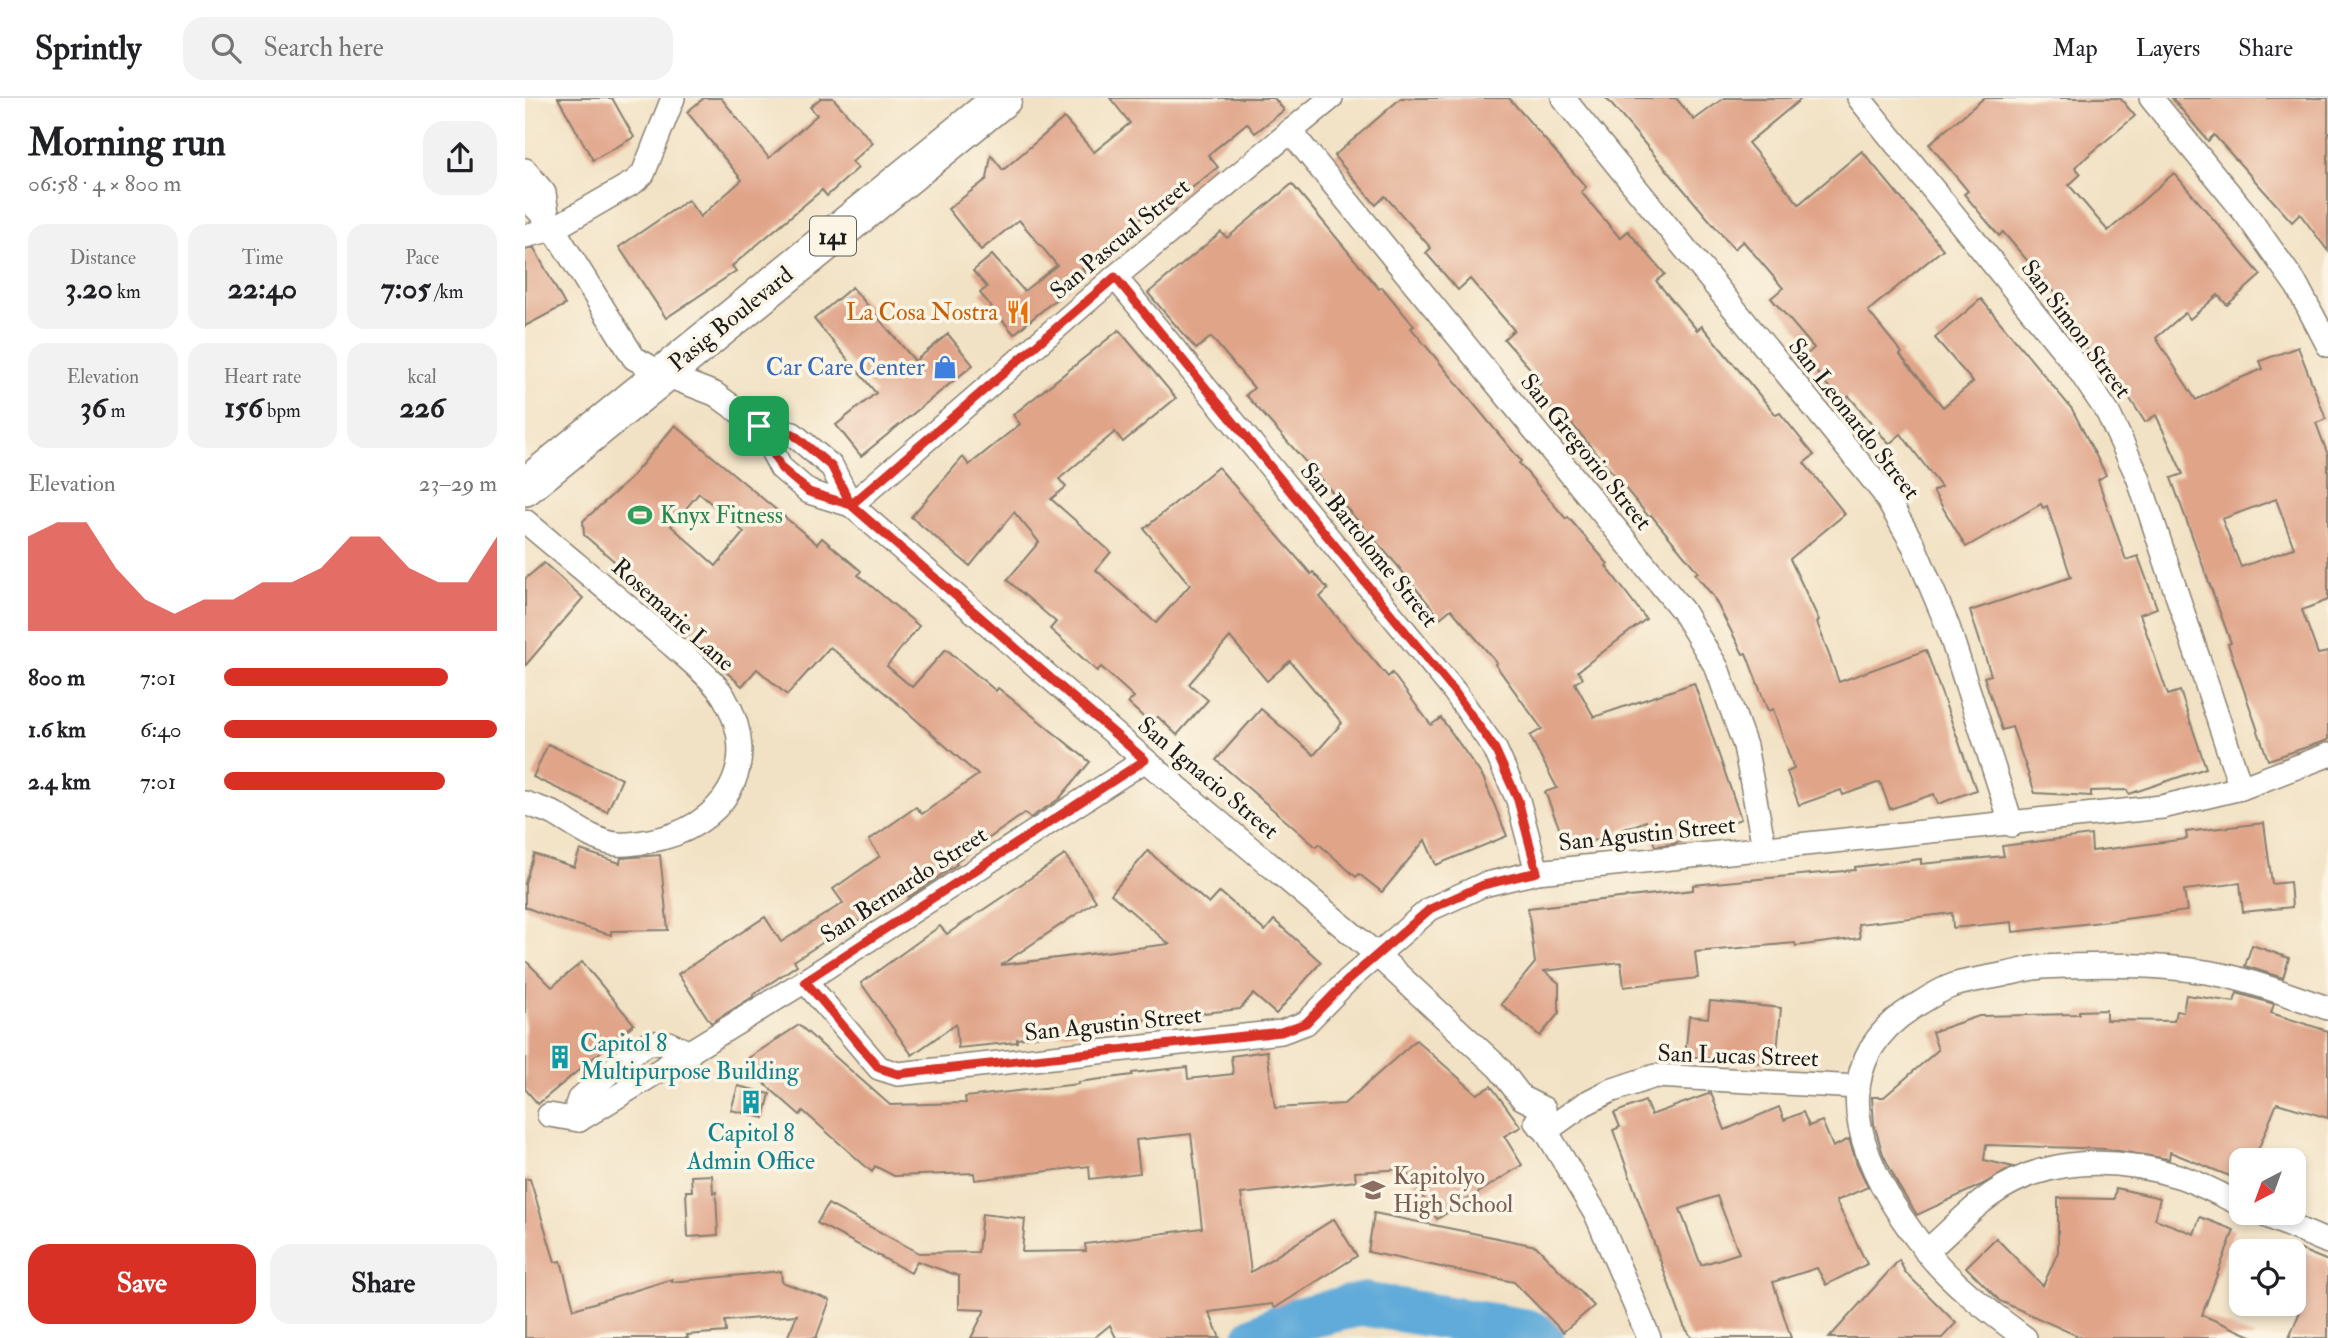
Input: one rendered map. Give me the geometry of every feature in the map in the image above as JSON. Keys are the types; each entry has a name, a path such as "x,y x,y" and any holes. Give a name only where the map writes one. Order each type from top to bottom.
{"main road":[{"name":"Pasig Boulevard","path":"525,487 1003,98"}],"street":[{"path":"525,236 634,182 643,174 673,98"},
{"name":"San Pascual Street","path":"851,505 1115,277 1331,98"},
{"name":"San Leonardo Street","path":"1563,98 1883,492 1914,546 1948,627 2012,825"},
{"name":"San Simon Street","path":"1859,98 2077,367 2108,413 2138,477 2241,788"},
{"path":"2151,98 2246,214 2297,286 2328,345"},
{"name":"San Gregorio Street","path":"1290,131 1682,610 1717,668 1745,746 1764,847"},
{"path":"525,170 544,193 550,225"},
{"path":"525,191 529,201 550,225"},
{"name":"San Ignacio Street","path":"550,225 634,358 663,374 715,394 759,426 793,434 832,467 851,505 1145,760 1376,954 1499,1068 1523,1099 1543,1109 1544,1129 1597,1216 1647,1330"},
{"name":"San Bartolome Street","path":"1115,277 1454,691 1495,749 1518,800 1537,872"},
{"name":"San Ignacio Street","path":"759,426 781,468 809,492 851,505"},
{"name":"Rosemarie Lane","path":"525,521 688,659 724,696 741,736 740,760 735,780 721,803 699,822 670,838 617,844 594,837 552,813 525,803"},
{"name":"San Agustin Street","path":"805,981 879,1068 898,1074 1281,1032 1306,1023 1376,954 1430,909 1483,885 1537,872 1764,847 2012,825 2162,807 2241,788 2328,755"},
{"name":"San Bernardo Street","path":"549,1115 579,1120 805,981 1145,760"},
{"path":"2025,1338 1979,1303 1926,1252 1885,1191 1866,1153 1858,1115 1860,1070 1868,1050 1901,1015 1953,986 2039,967 2157,966 2222,975 2328,1008"},
{"name":"San Lucas Street","path":"1544,1129 1610,1090 1655,1076 1858,1087"},
{"path":"1926,1252 1991,1195 2043,1170 2071,1164 2110,1163 2138,1166 2180,1177 2229,1199"},
{"path":"2288,1225 2328,1242"}],"building":[{"path":"558,98 612,98 634,137 593,160"},
{"path":"704,98 721,98 769,158 817,115 810,107 821,98 833,98 873,143 852,162 858,168 827,196 822,190 732,266 736,271 666,318 619,247 688,200 700,217 742,180 687,112"},
{"path":"1110,98 1274,98 1284,110 1255,133 1247,123 1208,155 1218,167 1164,210 1158,203 1082,268 1086,274 1014,334 980,293 987,287 973,271 992,255 1024,291 1057,265 1019,220 981,250 948,209 987,179 991,155 1003,170 1064,118 1094,152 1130,123"},
{"path":"1401,98 1509,98 1586,187 1581,192 1620,238 1628,231 1665,274 1656,281 1697,330 1702,326 1776,415 1780,413 1814,455 1804,463 1845,514 1790,559 1819,620 1817,622 1839,682 1926,650 1976,790 1938,804 1934,794 1890,809 1880,782 1843,795 1841,790 1799,805 1787,772 1794,769 1773,709 1768,711 1746,653 1743,654 1713,596 1695,574 1698,572 1573,425 1569,429 1534,389 1542,382 1504,339 1514,330 1470,279 1458,290 1426,253 1431,248 1385,196 1376,205 1334,156"},
{"path":"1606,98 1676,98 1694,120 1724,98 1802,98 1748,143 1799,204 1862,151 1943,249 1868,311 1943,407 1973,382 1935,338 1981,299 2072,409 2106,475 2098,480 2126,560 2138,556 2157,608 2140,614 2168,695 2180,691 2206,768 2129,794 2127,790 2091,791 2091,796 2035,793 2012,727 2002,730 1984,677 1991,675 1970,611 2071,577 2047,506 2043,508 2041,504 1966,547 1933,491 1941,487 1901,434 1889,444 1849,396 1841,402 1804,357 1814,348 1771,298 1783,288 1743,241 1734,249"},
{"path":"1984,98 2120,98 2135,116 2075,167 2081,174 2069,185 2108,231 2174,173 2261,275 2227,305 2218,295 2190,319 2185,313 2156,338 2196,400 2263,369 2260,361 2298,347 2326,419 2316,423 2328,455 2328,600 2302,610 2318,654 2328,652 2328,740 2268,760 2228,644 2231,643 2171,478 2183,474 2156,415 2145,422 2114,374 2111,377 2073,333 2078,328 2063,312 2067,307 2003,232 1999,236 1964,194 1968,191 1929,144","holes":["2276,499 2294,548 2241,567 2222,519"]},
{"path":"2172,98 2328,98 2328,251 2300,214 2292,222 2214,135 2208,141"},
{"path":"1292,184 1379,289 1382,287 1414,326 1411,328 1521,461 1519,463 1608,564 1606,566 1646,619 1578,671 1583,678 1575,683 1594,717 1694,683 1741,819 1673,844 1655,846 1646,821 1568,850 1545,792 1557,788 1530,736 1542,729 1495,664 1497,663 1451,609 1440,618 1397,565 1246,395 1254,388 1211,337 1196,349 1148,293 1221,232 1227,238"},
{"path":"534,248 565,305 525,326 525,250"},
{"path":"852,287 915,361 948,334 973,365 861,456 836,425 876,393 814,319"},
{"path":"1119,330 1176,398 1123,442 1115,432 1059,479 1066,487 1051,499 1111,552 1096,570 1156,623 1190,585 1144,529 1218,467 1311,574 1313,572 1328,589 1320,597 1388,677 1392,673 1431,725 1441,718 1483,777 1507,836 1436,865 1425,840 1382,892 1359,874 1356,877 1319,844 1316,847 1216,760 1261,709 1314,755 1342,723 1290,661 1267,681 1230,637 1189,684 1208,700 1177,735 1158,717 1151,724 1128,703 1134,697 1101,667 1097,671 1050,629 1056,622 1007,580 1039,542 1014,512 970,566 911,517 963,457 969,465 1020,424 1013,415"},
{"path":"675,425 817,544 822,538 861,571 858,575 919,626 887,666 912,687 946,649 996,691 998,688 1090,762 1059,799 1030,818 1025,813 909,897 905,890 857,923 856,921 794,961 797,965 711,1023 678,974 765,917 781,942 843,903 833,889 880,856 869,840 916,807 922,814 978,775 830,647 787,695 757,669 742,686 667,619 673,612 584,535 583,521 629,480","holes":["699,493 744,532 716,566 671,526"]},
{"path":"544,563 583,598 525,666 525,579"},
{"path":"548,744 622,779 607,812 533,777"},
{"path":"2264,823 2272,884 2290,882 2292,907 2243,912 2240,883 2184,890 2187,911 2101,922 2013,932 2012,922 1953,928 1952,913 1858,924 1860,938 1796,946 1795,943 1695,952 1698,978 1624,987 1621,962 1544,971 1559,983 1559,1013 1540,1036 1501,1004 1535,963 1528,908 1693,890 1693,885 1855,870 1855,867 1921,859 1921,864 2004,856 2002,846 2091,835 2092,851 2187,839 2186,832"},
{"path":"580,850 620,863 621,858 660,855 668,930 611,931 611,935 525,907 525,883 534,854 574,867"},
{"path":"1148,851 1209,904 1220,892 1265,931 1274,920 1321,962 1276,1014 1253,994 1240,1009 1078,1027 1079,1031 1017,1039 1017,1042 958,1048 956,1024 912,1055 861,983 940,926 947,934 1065,855 1096,901 1001,965 1169,944 1111,894"},
{"path":"2252,945 2289,958 2283,978 2245,966"},
{"name":"Capitol 8 Multipurpose Building","path":"525,960 552,987 582,962 634,1024 538,1104 525,1089"},
{"path":"2237,993 2274,1004 2271,1013 2328,1031 2328,1118 2277,1103 2259,1148 2229,1148 2229,1176 2170,1152 2169,1159 2107,1149 1986,1145 1984,1160 2013,1167 1917,1215 1898,1185 1883,1154 1874,1124 1872,1097 1884,1097 1938,1050 1932,1032 1979,1016 2079,1014 2079,1011 2106,1010 2106,1020 2174,1021 2176,1011 2183,1012 2186,995 2234,1002"},
{"path":"1710,1001 1781,1008 1776,1064 1685,1056 1689,1016 1708,1018"},
{"path":"799,1025 890,1105 966,1103 965,1097 1079,1084 1078,1082 1132,1073 1187,1067 1188,1079 1233,1074 1231,1056 1267,1051 1275,1108 1344,1104 1416,1040 1477,1094 1491,1086 1521,1127 1504,1136 1522,1165 1437,1219 1405,1169 1355,1172 1356,1181 1241,1194 1251,1272 1334,1219 1357,1256 1275,1308 1272,1304 1209,1312 1220,1338 1116,1338 1110,1325 1094,1338 971,1338 985,1310 959,1309 959,1276 917,1261 911,1273 817,1223 828,1204 919,1253 978,1252 982,1214 1025,1219 1022,1252 1086,1251 1085,1244 1202,1228 1191,1134 1136,1140 1140,1173 1090,1179 1089,1166 975,1180 974,1173 894,1176 875,1166 872,1172 803,1111 800,1115 766,1085 747,1059"},
{"name":"Capitol 8 Admin Office","path":"738,1086 770,1094 764,1118 731,1110"},
{"path":"1711,1093 1725,1130 1779,1107 1784,1120 1803,1112 1809,1126 1822,1121 1833,1147 1849,1139 1868,1187 1836,1201 1867,1264 1826,1285 1817,1268 1773,1282 1791,1338 1692,1338 1684,1326 1613,1130 1620,1127 1614,1113 1645,1101 1651,1115","holes":["1717,1196 1739,1253 1701,1265 1680,1209"]},
{"path":"712,1175 713,1193 716,1192 718,1235 688,1237 686,1191 692,1191 691,1176"},
{"path":"525,1179 530,1179 555,1262 561,1261 574,1309 672,1279 672,1282 781,1271 782,1282 830,1300 816,1338 787,1338 797,1315 725,1321 726,1332 687,1335 688,1338 525,1338"},
{"path":"2116,1188 2160,1198 2155,1219 2194,1234 2200,1217 2234,1230 2202,1315 2256,1338 2082,1338 2000,1301 1966,1267 1996,1238 2043,1286 2058,1252 2058,1198 2114,1199"},
{"path":"1374,1213 1536,1246 1594,1306 1563,1332 1514,1282 1368,1252"},
{"path":"2306,1252 2328,1261 2328,1338 2289,1338 2298,1316 2306,1316"},
{"path":"1899,1260 1905,1272 1956,1323 1942,1338 1829,1338"}],"waterway":[{"path":"1255,1338 1290,1321 1362,1304 1528,1331 1542,1338"}],"place":[{"name":"La Cosa Nostra","path":"1018,312"},
{"name":"Car Care Center","path":"945,367"},
{"name":"Knyx Fitness","path":"640,515"},
{"name":"Capitol 8 Multipurpose Building","path":"560,1057"},
{"name":"Capitol 8 Admin Office","path":"751,1102"},
{"name":"Kapitolyo High School","path":"1373,1190"}],"route":[{"path":"759,426 781,468 809,492 851,505 1145,760 805,981 879,1068 898,1074 1281,1032 1306,1023 1376,954 1430,909 1483,885 1537,872 1518,800 1495,749 1454,691 1115,277 851,505 832,467 793,434 759,426"}]}
